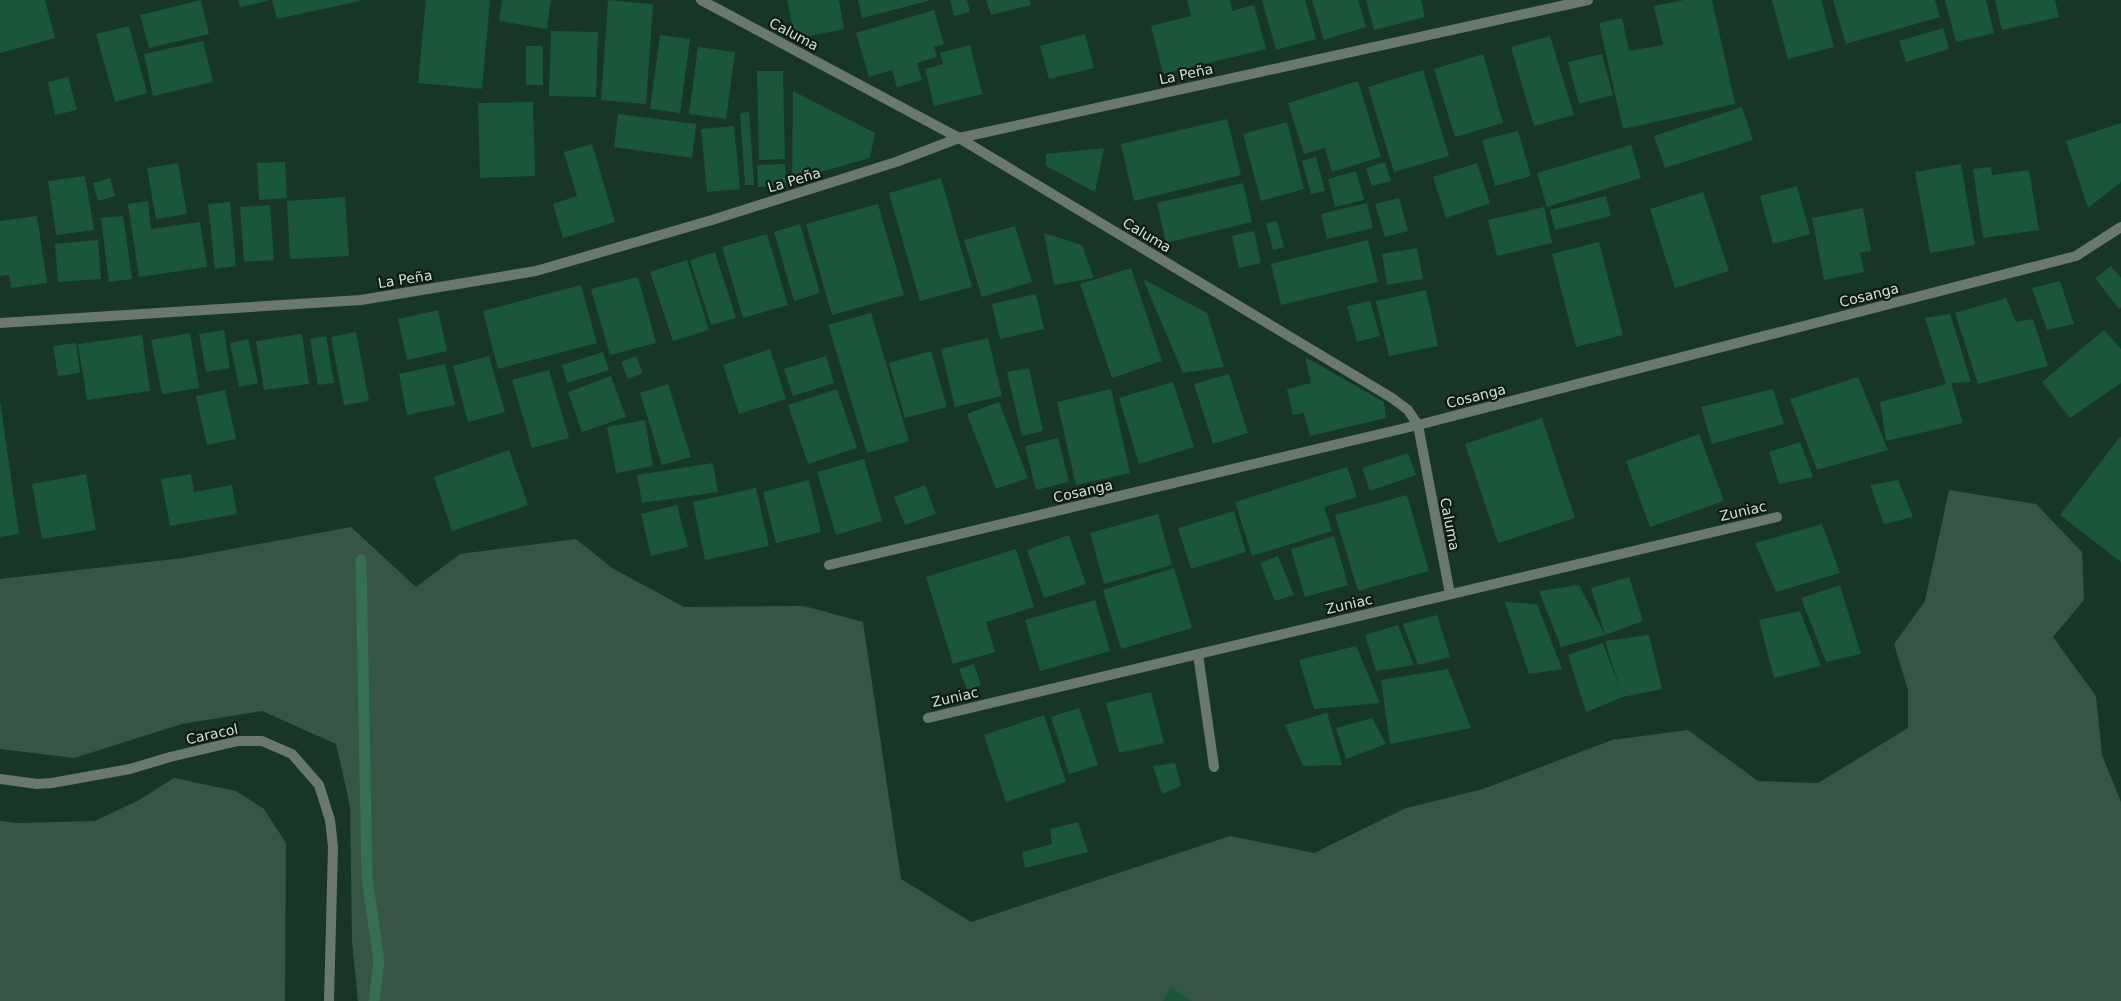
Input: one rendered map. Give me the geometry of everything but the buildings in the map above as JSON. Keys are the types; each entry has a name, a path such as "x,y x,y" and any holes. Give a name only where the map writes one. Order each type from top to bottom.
{"street":[{"name":"Caluma","path":"701,0 959,138 1392,398 1408,410 1418,425 1450,594"},
{"name":"La Peña","path":"0,323 361,300 536,271 841,180 959,138 1588,0"},
{"name":"Cosanga","path":"829,565 1418,425 2076,256 2121,227"},
{"name":"Zuniac","path":"928,718 1777,517"},
{"path":"1198,654 1214,768"},
{"name":"Caracol","path":"0,779 37,784 52,783 130,769 177,755 238,741 262,741 292,754 319,784 330,820 333,847 329,1001"}],"green space":[{"path":"1949,490 2036,504 2082,552 2084,600 2053,637 2096,696 2102,755 2121,802 2121,1001 358,1001 352,941 350,806 336,744 262,711 182,724 74,758 0,749 0,579 183,558 351,527 416,587 460,554 576,539 612,568 684,607 804,606 863,622 901,879 971,922 1230,836 1314,853 1406,808 1483,789 1612,740 1688,730 1758,781 1818,783 1908,728 1908,690 1894,644 1925,601"},
{"path":"174,778 236,791 264,809 286,843 285,1001 0,1001 0,821 17,823 95,821 139,800"}],"waterway":[{"path":"361,560 367,878 379,961 374,1001"}]}
